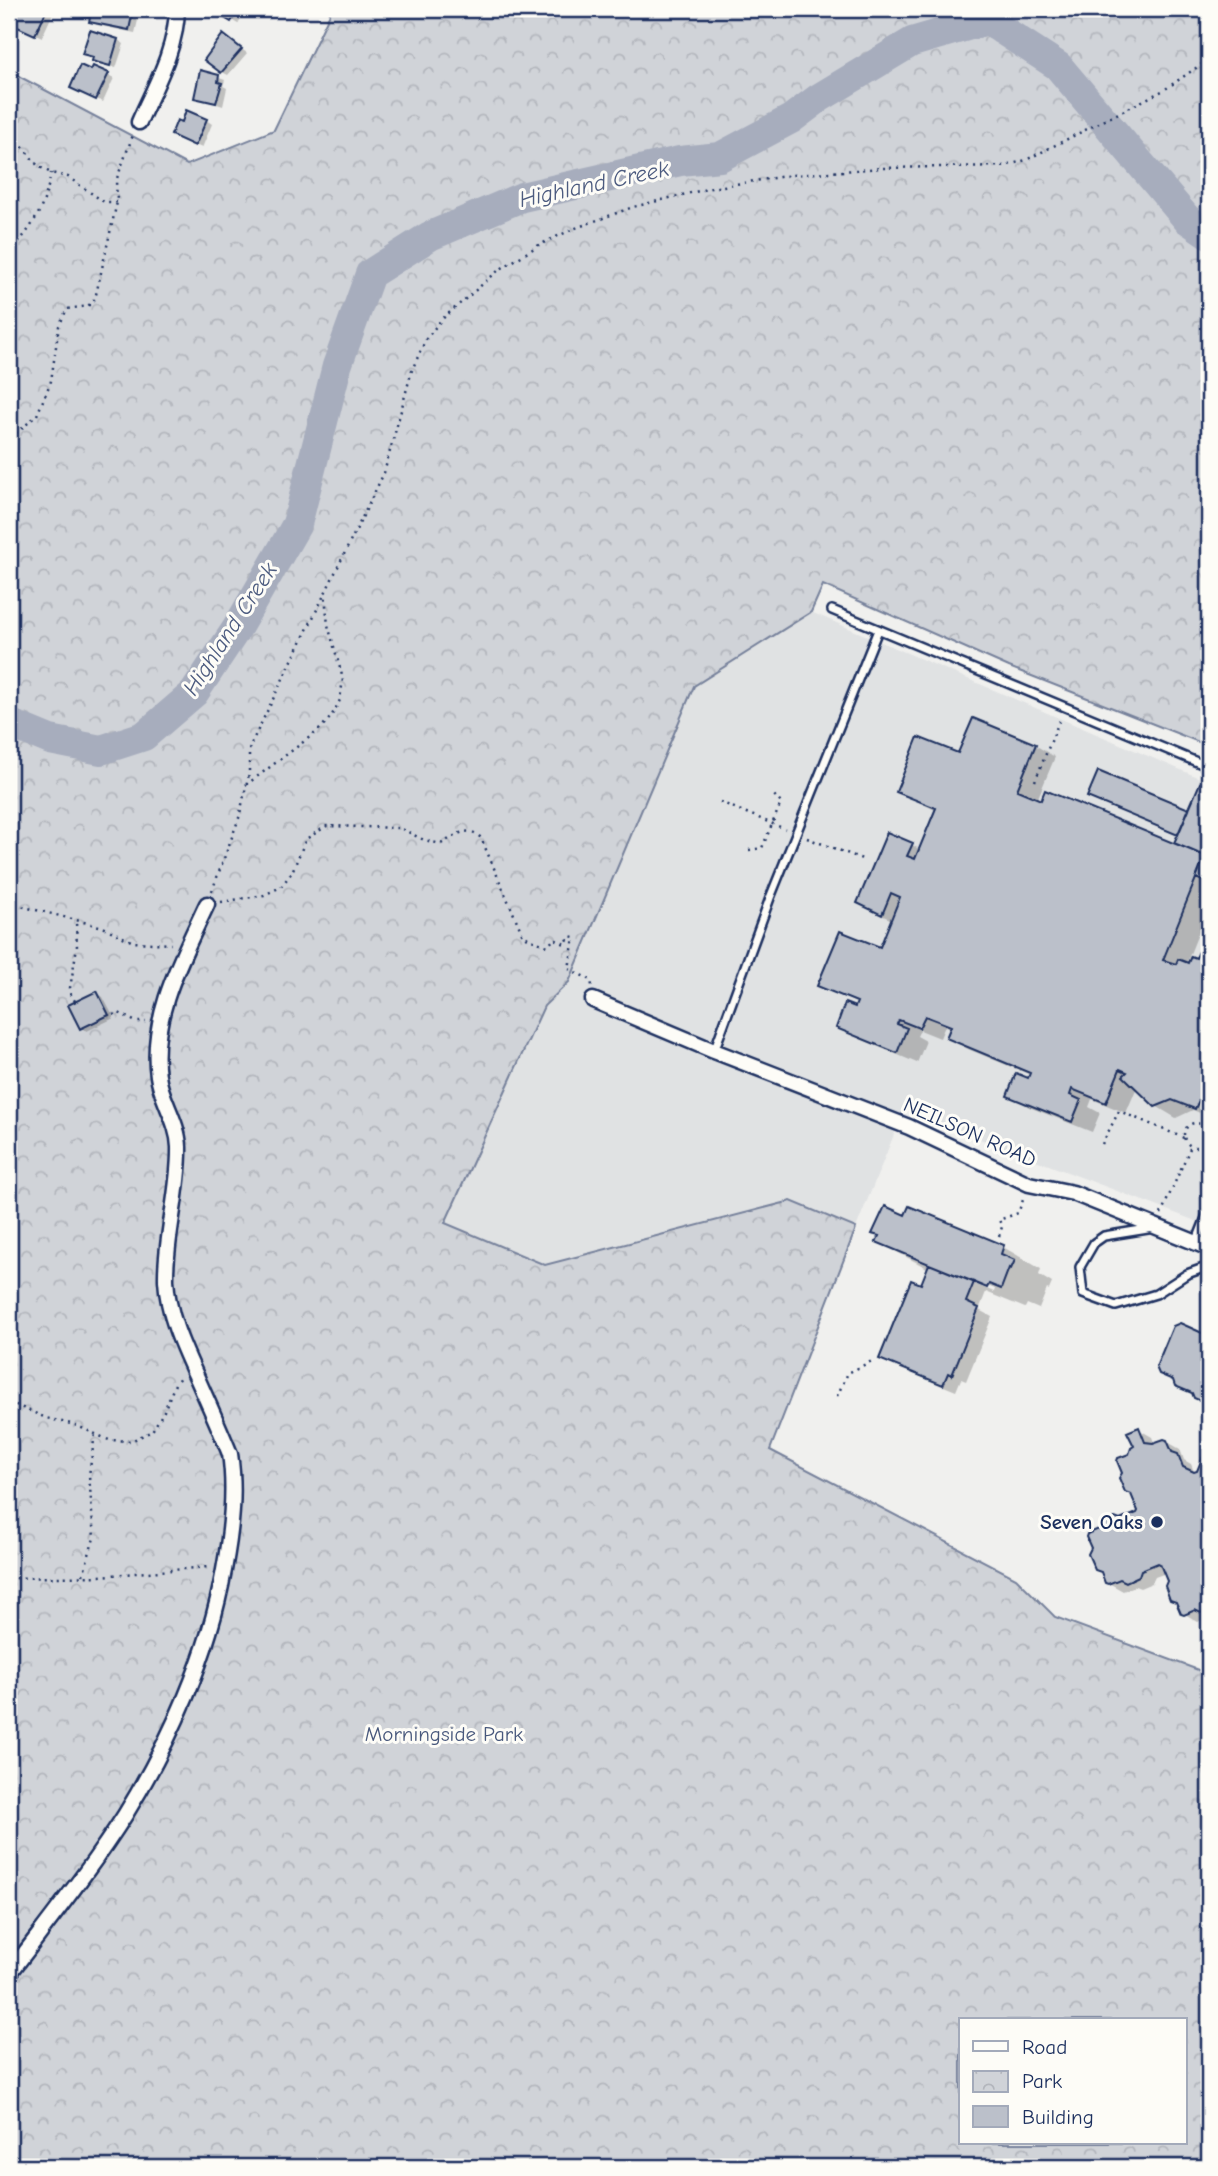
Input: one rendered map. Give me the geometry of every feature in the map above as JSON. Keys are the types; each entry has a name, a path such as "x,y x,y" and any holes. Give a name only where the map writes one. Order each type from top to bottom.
{"street":[{"path":"139,122 170,51 176,30 177,9"},
{"path":"9,1974 104,1846 145,1780 174,1722 211,1631 225,1565 232,1508 233,1474 230,1454 169,1310 166,1277 178,1178 179,1146 173,1116 159,1085 157,1072 164,1004 207,904"},
{"name":"NEILSON ROAD","path":"593,1000 714,1051 909,1127 1029,1184 1073,1193 1203,1245"}],"lane":[{"path":"832,610 1209,767"},
{"path":"714,1051 770,898 878,630"},
{"path":"1203,1245 1209,1210"},
{"path":"1157,1227 1104,1236 1094,1243 1080,1267 1083,1294 1116,1306 1156,1294 1187,1273 1209,1266"}],"path":[{"path":"593,1000 591,980 569,969 573,937 570,936 565,944 554,939 548,946 529,939 522,933 481,838 475,831 466,830 441,844 424,840 400,828 327,827 306,839 292,872 281,887 264,895 207,904 239,818 250,762 251,742 384,472 411,370 426,339 441,320 479,285 523,255 559,235 633,207 711,188 792,175 881,168 1005,166 1026,160 1164,90 1209,59"},
{"path":"9,435 18,432 37,415 51,381 59,326 67,309 88,306 95,299 117,202 116,181 139,122"},
{"path":"9,144 22,146 38,166 68,177 104,202 117,202"},
{"path":"9,253 40,212 51,173"},
{"path":"246,785 318,731 331,717 340,701 343,679 328,625 324,594"},
{"path":"1035,781 1065,708"},
{"path":"749,850 762,848 781,803 773,794"},
{"path":"720,802 862,859"},
{"path":"9,903 103,927 133,942 164,945 188,943"},
{"path":"75,1001 70,988 77,947 76,921"},
{"path":"113,1015 119,1013 136,1022 160,1023"},
{"path":"1202,1124 1209,1106"},
{"path":"1101,1144 1119,1111 1184,1138 1191,1146 1202,1146 1208,1141 1207,1129 1202,1124 1190,1124 1184,1130 1184,1138"},
{"path":"1157,1227 1191,1146"},
{"path":"999,1236 1002,1227 999,1220 1018,1213 1029,1184"},
{"path":"837,1396 848,1373 874,1360"},
{"path":"9,1402 109,1440 131,1441 152,1431 175,1384 191,1363"},
{"path":"82,1577 94,1538 89,1475 95,1434"},
{"path":"9,1580 178,1571 225,1565"}],"shaded area":[{"path":"811,612 1209,782 1209,1226 904,1110 856,1228 791,1201 545,1265 444,1223 544,1006 569,982 694,685"}],"green space":[{"name":"Morningside Park","path":"332,9 1209,9 1209,746 1009,667 823,585 811,612 694,686 569,982 544,1006 445,1223 545,1265 791,1201 856,1228 770,1450 1016,1578 1055,1617 1209,1674 1209,2167 9,2167 9,71 187,165 274,130"}],"building":[{"path":"17,9 47,9 35,35 13,25"},
{"path":"83,9 133,11 129,30 89,22 90,18 81,16"},
{"path":"218,9 244,9 239,16 236,14 231,22 216,13"},
{"path":"90,30 118,39 110,66 92,61 93,57 82,54"},
{"path":"223,34 242,49 221,73 204,60"},
{"path":"80,65 91,70 93,66 109,73 96,100 70,88"},
{"path":"200,70 219,75 218,82 222,83 216,103 194,98"},
{"path":"186,110 207,119 195,146 171,135 177,120 182,122"},
{"path":"973,718 1036,744 1017,790 1041,800 1045,790 1205,856 1163,960 1176,964 1178,959 1188,963 1191,956 1196,958 1206,936 1209,937 1209,1078 1195,1109 1172,1100 1155,1107 1123,1076 1127,1072 1120,1069 1106,1103 1072,1089 1070,1095 1081,1100 1072,1122 1007,1096 1016,1073 1028,1078 1030,1073 946,1038 951,1026 925,1016 919,1028 899,1020 897,1024 907,1028 897,1053 836,1028 845,1003 855,1007 857,1002 817,986 840,931 880,947 900,897 891,893 882,915 857,903 887,832 913,843 907,856 915,859 936,808 896,792 918,737 958,753"},
{"path":"1098,771 1189,809 1178,835 1087,797"},
{"path":"1200,783 1209,786 1209,884 1196,878 1205,856 1174,843"},
{"path":"97,991 109,1015 80,1029 68,1005"},
{"path":"885,1206 905,1215 909,1206 1004,1245 1001,1254 1015,1260 1001,1289 989,1284 987,1288 876,1242 879,1236 872,1234"},
{"path":"929,1264 974,1282 966,1302 979,1308 952,1375 948,1373 943,1385 879,1359 911,1280 921,1284"},
{"path":"1180,1323 1209,1336 1209,1412 1206,1403 1175,1386 1173,1380 1159,1374 1156,1367 1173,1326"},
{"name":"Seven Oaks","path":"1139,1427 1145,1442 1167,1440 1172,1452 1178,1454 1183,1467 1194,1472 1197,1471 1209,1442 1209,1609 1201,1613 1195,1610 1181,1614 1176,1602 1170,1600 1165,1586 1167,1581 1160,1564 1141,1570 1139,1576 1126,1582 1120,1579 1108,1584 1101,1572 1095,1570 1088,1554 1091,1548 1087,1534 1099,1529 1101,1523 1115,1518 1120,1520 1138,1511 1131,1494 1125,1492 1119,1478 1122,1473 1117,1461 1129,1454 1134,1446 1127,1432"}],"waterway":[{"name":"Highland Creek","path":"9,723 50,740 101,750 144,736 194,693 237,628 297,524 337,366 370,274 430,236 522,197 680,161 720,157 791,119 819,98 912,42 987,20 1058,66 1187,219 1209,234"}],"place":[{"name":"Seven Oaks","path":"1157,1522"}]}
